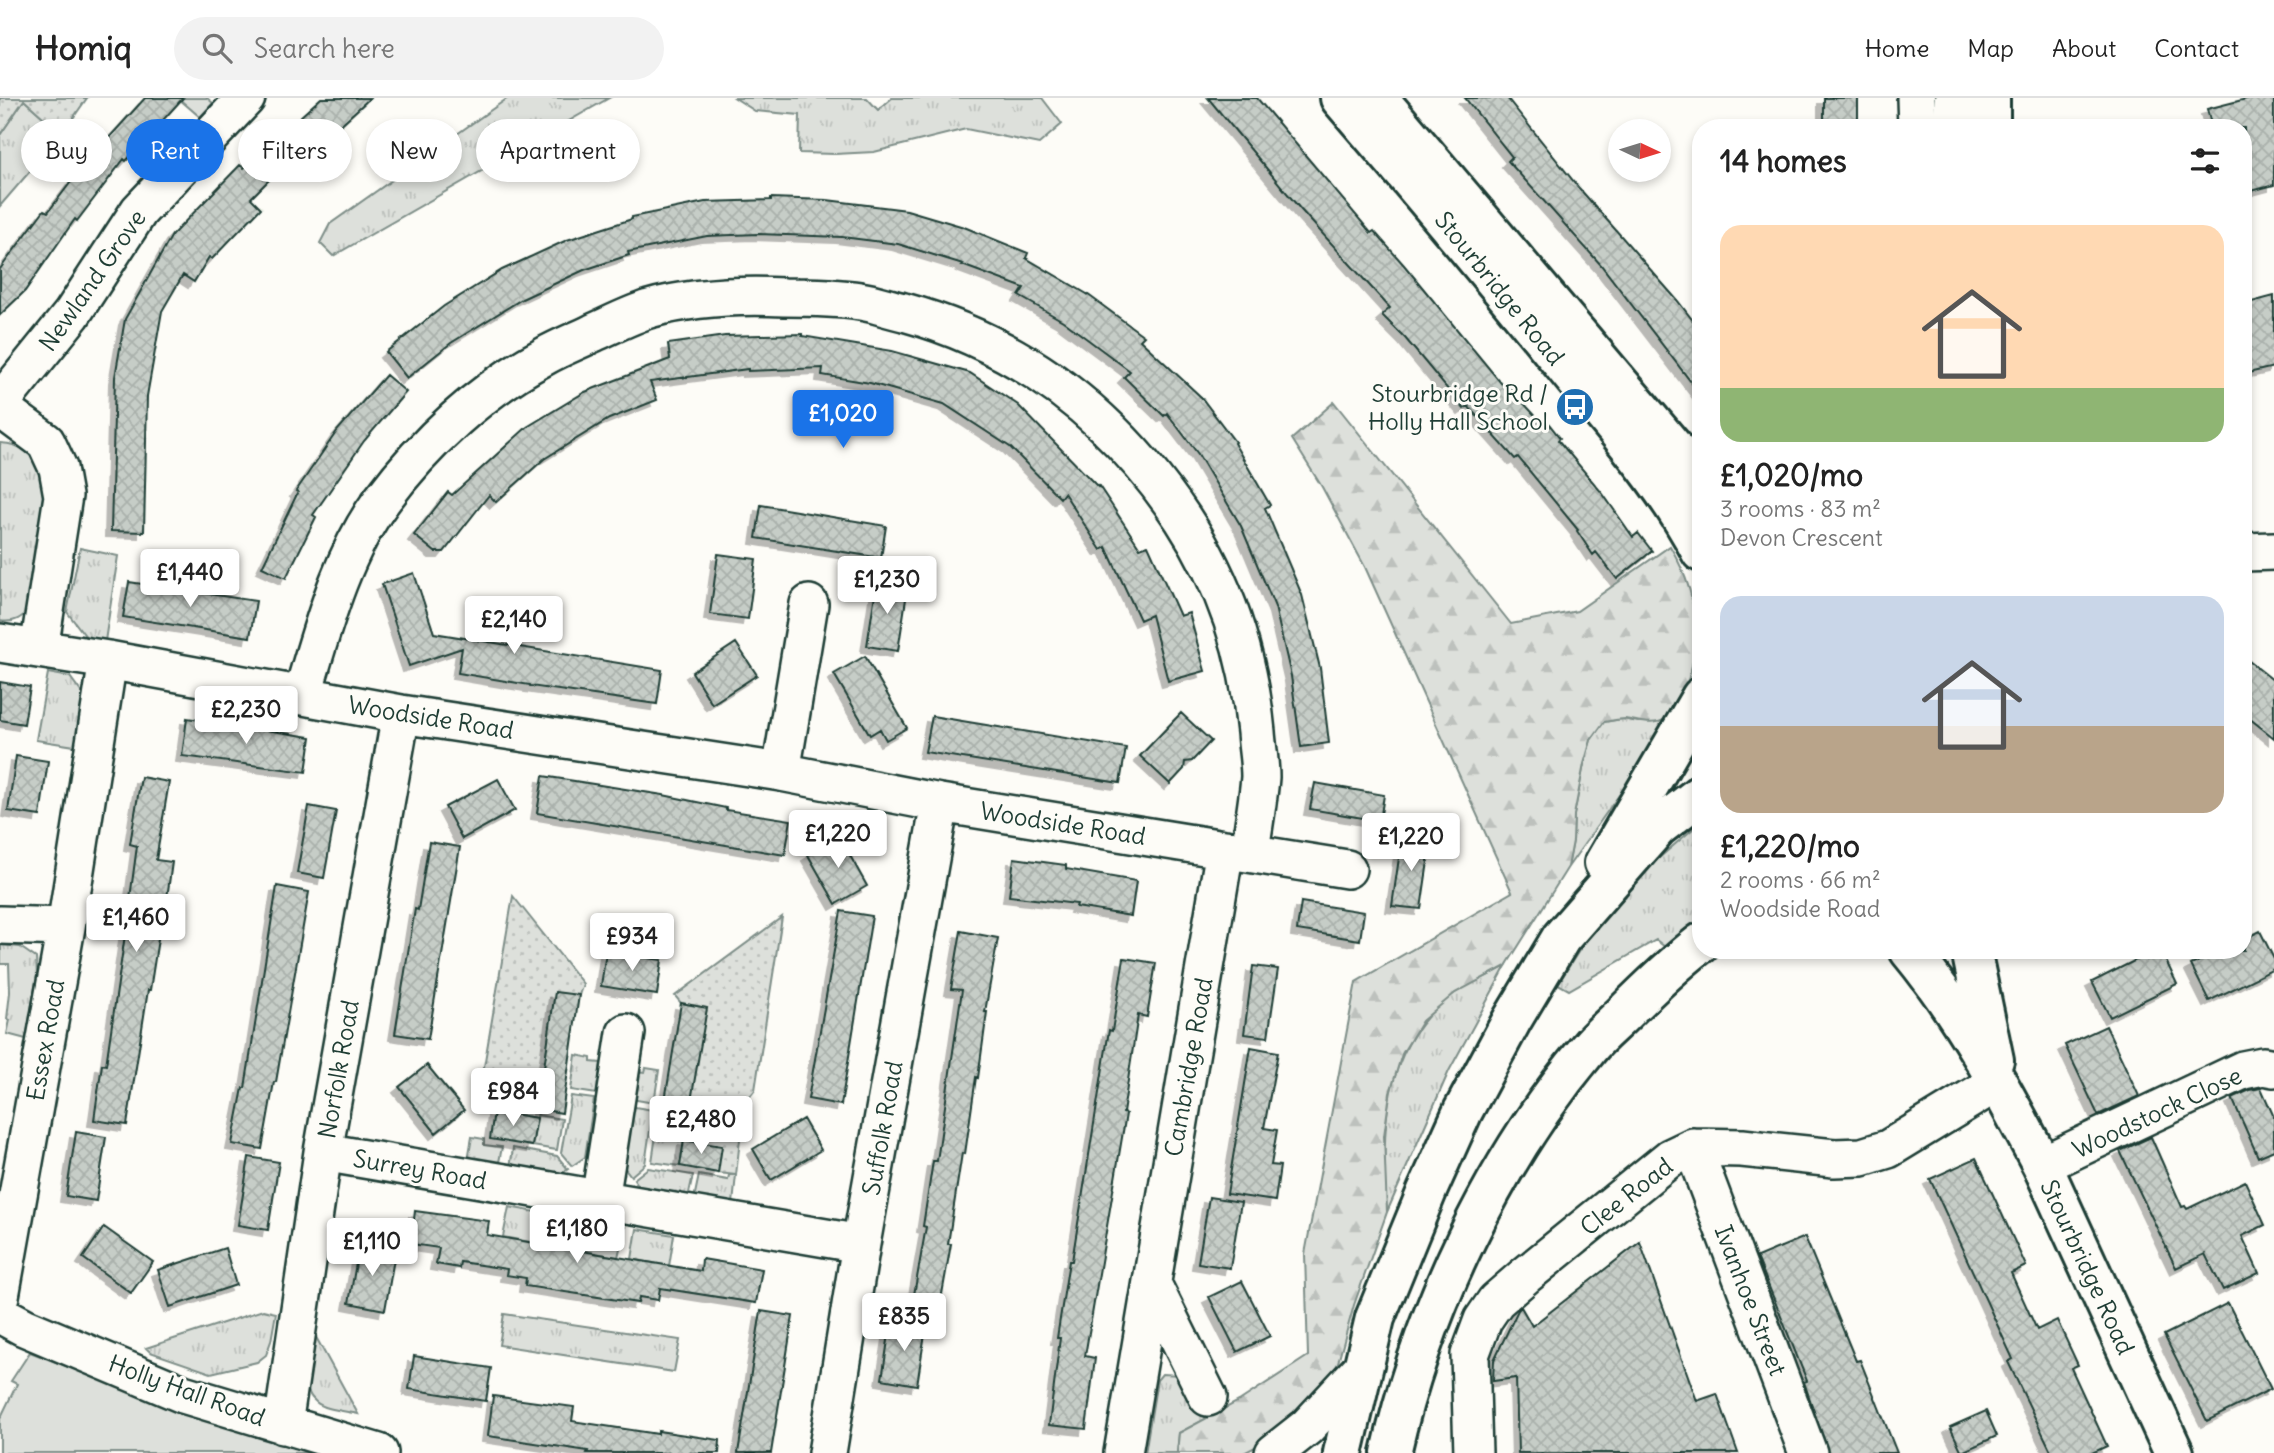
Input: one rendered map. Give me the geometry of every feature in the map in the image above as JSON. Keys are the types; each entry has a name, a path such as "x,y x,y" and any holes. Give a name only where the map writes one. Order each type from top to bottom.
{"main road":[{"name":"Stourbridge Road","path":"1340,98 1467,246 1658,481 1692,535"},
{"name":"Stourbridge Road","path":"1378,98 1692,472"},
{"path":"1953,119 1954,98"},
{"path":"1990,98 1990,119"},
{"path":"1343,1453 1375,1318 1463,1111 1512,1020 1692,712"},
{"path":"1560,938 1658,827 1692,801"},
{"path":"1391,1453 1424,1337 1475,1223 1521,1138 1589,1048 1671,966 1692,950"},
{"name":"Stourbridge Road","path":"1916,959 1998,1082 2042,1166 2174,1453"},
{"name":"Stourbridge Road","path":"1973,959 1998,1082"}],"street":[{"name":"Newland Grove","path":"39,649 63,496 58,468 46,442 0,406 72,314 139,211 246,98"},
{"path":"1916,98 1917,119"},
{"name":"Cambridge Road","path":"303,696 328,609 352,551 380,503 419,454 457,418 499,385 544,356 648,310 705,299 754,296 862,301 922,317 977,337 1023,362 1069,394 1116,433 1161,486 1196,538 1225,596 1244,656 1254,707 1260,775 1238,851 1152,1284 1123,1453"},
{"path":"2252,552 2274,551"},
{"path":"781,772 809,604"},
{"name":"Woodside Road","path":"0,643 401,714 781,772 940,803 1346,869"},
{"name":"Essex Road","path":"0,1296 66,927 108,660"},
{"name":"Norfolk Road","path":"283,1425 323,1152 401,714"},
{"name":"Suffolk Road","path":"827,1453 861,1244 940,803"},
{"path":"0,925 66,927"},
{"path":"600,1200 626,1032"},
{"name":"Woodstock Close","path":"2042,1166 2243,1070 2263,1066 2274,1068"},
{"name":"Clee Road","path":"1473,1453 1470,1355 1483,1320 1496,1301 1526,1275 1670,1158 1693,1147 1742,1148 1834,1158 1862,1157 1888,1149 1998,1082"},
{"name":"Ivanhoe Street","path":"1693,1147 1808,1453"},
{"name":"Surrey Road","path":"323,1152 861,1244"},
{"path":"1152,1284 1209,1396"},
{"name":"Holly Hall Road","path":"0,1314 24,1327 183,1394 379,1453"},
{"path":"1274,1453 1307,1427 1363,1367"}],"green space":[{"path":"0,98 87,98 72,119 45,119 24,100 0,135"},
{"path":"178,98 207,98 213,103 200,117"},
{"path":"508,98 609,98 572,119 478,119"},
{"path":"735,98 867,98 878,110 892,98 1042,98 1062,124 1039,144 966,129 874,152 799,153 800,115 755,111"},
{"path":"24,100 45,119 21,119 21,182 0,206 0,135"},
{"path":"476,121 476,174 333,256 320,243 330,224 389,182 462,182 462,131"},
{"path":"1334,402 1511,624 1577,611 1670,546 1691,597 1692,668 1678,703 1662,721 1652,723 1625,719 1604,722 1591,740 1584,764 1568,867 1506,966 1455,993 1422,1021 1402,1054 1390,1093 1384,1136 1387,1212 1354,1305 1337,1366 1321,1391 1261,1444 1244,1453 1177,1453 1179,1433 1239,1401 1308,1356 1305,1254 1356,982 1512,892 1365,567 1322,487 1292,439"},
{"path":"0,443 18,446 24,450 35,460 49,482 34,606 19,618 6,622 0,621"},
{"path":"80,548 118,556 105,641 87,638 67,612"},
{"path":"48,673 70,677 84,696 75,746 36,740"},
{"path":"1670,716 1636,771 1568,867 1574,815 1591,740 1604,722 1622,719 1638,722"},
{"path":"1692,830 1692,925 1665,947 1656,940 1569,990 1558,984 1592,930 1624,888"},
{"path":"513,896 583,984 579,995 555,993 537,1118 507,1113 508,1107 478,1102"},
{"path":"782,917 755,1090 744,1104 736,1175 718,1173 684,1142 678,1141 707,1008 681,1003 675,996"},
{"path":"1,945 20,947 36,958 37,976 26,1039 7,1034 10,1020 7,1019 9,964 1,964"},
{"path":"1506,966 1449,1071 1387,1212 1386,1121 1399,1063 1412,1037 1431,1013 1461,989"},
{"path":"576,1055 601,1063 597,1094 571,1090"},
{"path":"646,1068 659,1070 654,1103 631,1099 635,1071 645,1072"},
{"path":"571,1096 594,1099 585,1157 572,1166 561,1153"},
{"path":"629,1106 653,1110 645,1164 631,1176 621,1163"},
{"path":"537,1115 562,1119 557,1150 532,1146"},
{"path":"656,1135 684,1142 680,1166 652,1162"},
{"path":"472,1137 484,1139 484,1145 502,1147 498,1167 468,1160"},
{"path":"513,1148 557,1156 568,1169 558,1176 510,1168"},
{"path":"648,1168 693,1175 688,1198 641,1189 634,1179"},
{"path":"699,1175 728,1180 729,1175 736,1175 733,1204 694,1199"},
{"path":"509,1207 552,1215 546,1245 503,1237"},
{"path":"561,1217 625,1227 618,1257 556,1246"},
{"path":"637,1229 674,1235 669,1266 632,1259"},
{"path":"263,1310 276,1313 266,1355 257,1362 211,1373 150,1352 146,1348"},
{"path":"504,1314 680,1340 674,1372 499,1345"},
{"path":"311,1328 358,1414 325,1407 310,1395 306,1387 305,1367"},
{"path":"30,1352 187,1413 312,1453 0,1453 0,1419 17,1384 11,1381"},
{"path":"1162,1374 1181,1375 1206,1419 1179,1433 1177,1453 1145,1453 1157,1380"}],"building":[{"path":"145,98 183,98 164,119 126,119 126,161 124,159 112,175 112,134"},
{"path":"321,98 370,98 347,119 298,119"},
{"path":"1208,98 1257,98 1371,233 1374,231 1404,265 1505,388 1508,386 1541,422 1545,419 1560,438 1558,440 1603,494 1633,537 1638,533 1652,551 1617,579 1596,552 1593,555 1578,530 1518,457 1515,459 1468,406 1464,409 1405,338 1382,315 1390,308 1301,210"},
{"path":"1465,98 1507,98 1579,188 1677,300 1692,319 1692,383 1601,265 1508,161 1512,157"},
{"path":"1824,98 1858,98 1858,119 1824,119"},
{"path":"2250,98 2274,98 2274,185 2252,191 2252,119 2210,119 2207,109"},
{"path":"238,167 238,182 267,182 251,198 261,208 212,259 209,257 194,282 183,275 162,311 147,396 144,532 111,531 115,377 125,319 172,235"},
{"path":"71,182 107,182 77,221 75,219 25,291 0,315 0,269 44,210 48,212"},
{"path":"771,198 827,200 907,210 964,227 1028,253 1026,258 1087,294 1144,336 1140,340 1201,397 1235,442 1270,505 1265,508 1302,595 1320,668 1329,743 1301,747 1291,676 1275,607 1241,526 1198,454 1167,413 1164,416 1124,377 1130,371 1063,321 1019,296 1024,288 963,264 898,244 842,237 758,234 707,236 628,252 629,255 584,270 522,299 451,343 407,378 386,352 444,306 502,270 567,240 632,217 705,202"},
{"path":"2274,296 2274,367 2252,372 2252,302"},
{"path":"802,334 892,351 970,373 1018,405 1099,486 1140,548 1148,545 1180,616 1189,613 1205,671 1168,681 1151,615 1140,620 1106,547 1101,550 1064,493 1060,498 1010,447 944,404 870,383 822,375 823,368 748,369 650,382 657,400 609,419 544,459 496,502 489,495 444,552 435,552 414,535 448,492 452,495 527,427 585,392 670,359 668,344 725,336"},
{"path":"386,375 406,392 364,441 313,515 316,517 286,578 262,567 298,492 296,491 337,431"},
{"path":"761,505 886,526 881,558 756,538"},
{"path":"718,554 756,559 748,619 710,614"},
{"path":"414,573 434,633 662,670 657,704 458,673 462,648 409,666 382,584"},
{"path":"877,581 908,586 898,651 867,646"},
{"path":"129,582 256,601 250,637 123,617"},
{"path":"736,643 757,675 712,704 692,672"},
{"path":"865,656 907,728 886,740 880,729 870,735 834,674"},
{"path":"2252,663 2274,681 2274,738 2252,720"},
{"path":"0,682 30,687 24,724 0,720"},
{"path":"1181,713 1211,741 1192,761 1185,762 1184,769 1170,784 1140,756"},
{"path":"932,716 1126,748 1120,783 925,752"},
{"path":"187,718 311,737 306,772 182,756"},
{"path":"16,756 48,761 40,816 8,811"},
{"path":"543,776 663,795 726,810 791,820 785,855 537,813"},
{"path":"141,777 169,782 156,860 172,862 127,1125 94,1120 102,1064 106,1065 126,928 137,846 130,844"},
{"path":"498,779 515,810 462,839 445,807"},
{"path":"1315,783 1384,795 1380,821 1310,809"},
{"path":"309,806 336,811 324,878 297,873"},
{"path":"839,836 867,886 836,904 808,855"},
{"path":"1402,837 1431,841 1421,909 1392,906"},
{"path":"429,842 460,847 428,1039 395,1034 415,909 418,910"},
{"path":"1014,858 1066,865 1066,869 1136,881 1131,916 1076,907 1077,904 1009,896"},
{"path":"277,886 309,892 262,1149 232,1144 245,1088"},
{"path":"1301,902 1364,912 1360,940 1297,930"},
{"path":"841,911 872,916 841,1105 808,1099"},
{"path":"961,931 998,938 985,1012 978,1078 976,1077 965,1154 962,1153 948,1244 951,1244 939,1311 912,1306 962,990 951,989"},
{"path":"2260,931 2274,959 2274,969 2209,1001 2191,965 2203,959 2252,959 2252,935"},
{"path":"606,952 662,960 657,995 601,986"},
{"path":"1124,958 1156,963 1147,1017 1138,1015 1123,1113 1126,1114 1085,1356 1095,1358 1086,1429 1049,1425 1060,1338 1057,1338 1069,1261 1072,1261 1109,1030 1112,1031"},
{"path":"2138,959 2165,959 2177,984 2110,1017 2092,982"},
{"path":"1253,966 1278,969 1268,1037 1244,1034"},
{"path":"555,992 579,995 562,1113 538,1109"},
{"path":"681,1003 707,1008 686,1130 661,1125"},
{"path":"2106,1026 2139,1096 2098,1115 2065,1045"},
{"path":"1251,1047 1278,1052 1264,1128 1277,1130 1271,1165 1280,1166 1275,1201 1227,1194"},
{"path":"427,1065 464,1110 436,1133 399,1087"},
{"path":"2261,1088 2274,1117 2274,1150 2258,1157 2232,1098"},
{"path":"494,1111 537,1118 532,1146 490,1139"},
{"path":"803,1119 821,1150 771,1180 753,1149"},
{"path":"76,1132 106,1137 96,1201 66,1196"},
{"path":"2151,1137 2182,1207 2187,1209 2245,1181 2265,1225 2242,1236 2259,1273 2223,1290 2205,1254 2176,1268 2120,1151"},
{"path":"684,1140 722,1146 718,1173 680,1166"},
{"path":"249,1157 279,1162 268,1230 238,1225"},
{"path":"1976,1158 2026,1266 2011,1273 2037,1330 2057,1320 2078,1365 2071,1368 2107,1446 2092,1453 2052,1453 2008,1362 2013,1359 1930,1179"},
{"path":"1209,1197 1241,1202 1230,1268 1198,1263"},
{"path":"415,1211 489,1221 487,1235 701,1271 702,1259 762,1269 756,1303 660,1288 658,1300 639,1297 638,1303 525,1286 526,1278 506,1275 507,1269 460,1262 459,1268 436,1264 439,1248 411,1244"},
{"path":"104,1227 153,1262 131,1293 83,1258"},
{"path":"1805,1237 1856,1361 1860,1360 1897,1453 1828,1453 1804,1382 1807,1381 1757,1257"},
{"path":"1640,1242 1697,1401 1717,1394 1738,1453 1518,1453 1516,1378 1493,1381 1494,1360 1518,1310 1521,1307 1532,1326"},
{"path":"359,1246 395,1253 385,1310 349,1303"},
{"path":"225,1248 236,1285 170,1307 158,1270"},
{"path":"1242,1281 1270,1336 1237,1352 1209,1297"},
{"path":"2228,1303 2271,1389 2207,1421 2164,1335"},
{"path":"761,1311 793,1316 771,1453 738,1453"},
{"path":"891,1321 926,1327 917,1385 882,1379"},
{"path":"414,1356 491,1368 486,1401 409,1389"},
{"path":"493,1396 574,1407 572,1421 720,1440 719,1453 587,1453 588,1451 488,1436"},
{"path":"1986,1411 1997,1436 1962,1452 1950,1427"}],"place":[{"name":"Stourbridge Rd / Holly Hall School","path":"1575,407"}]}
